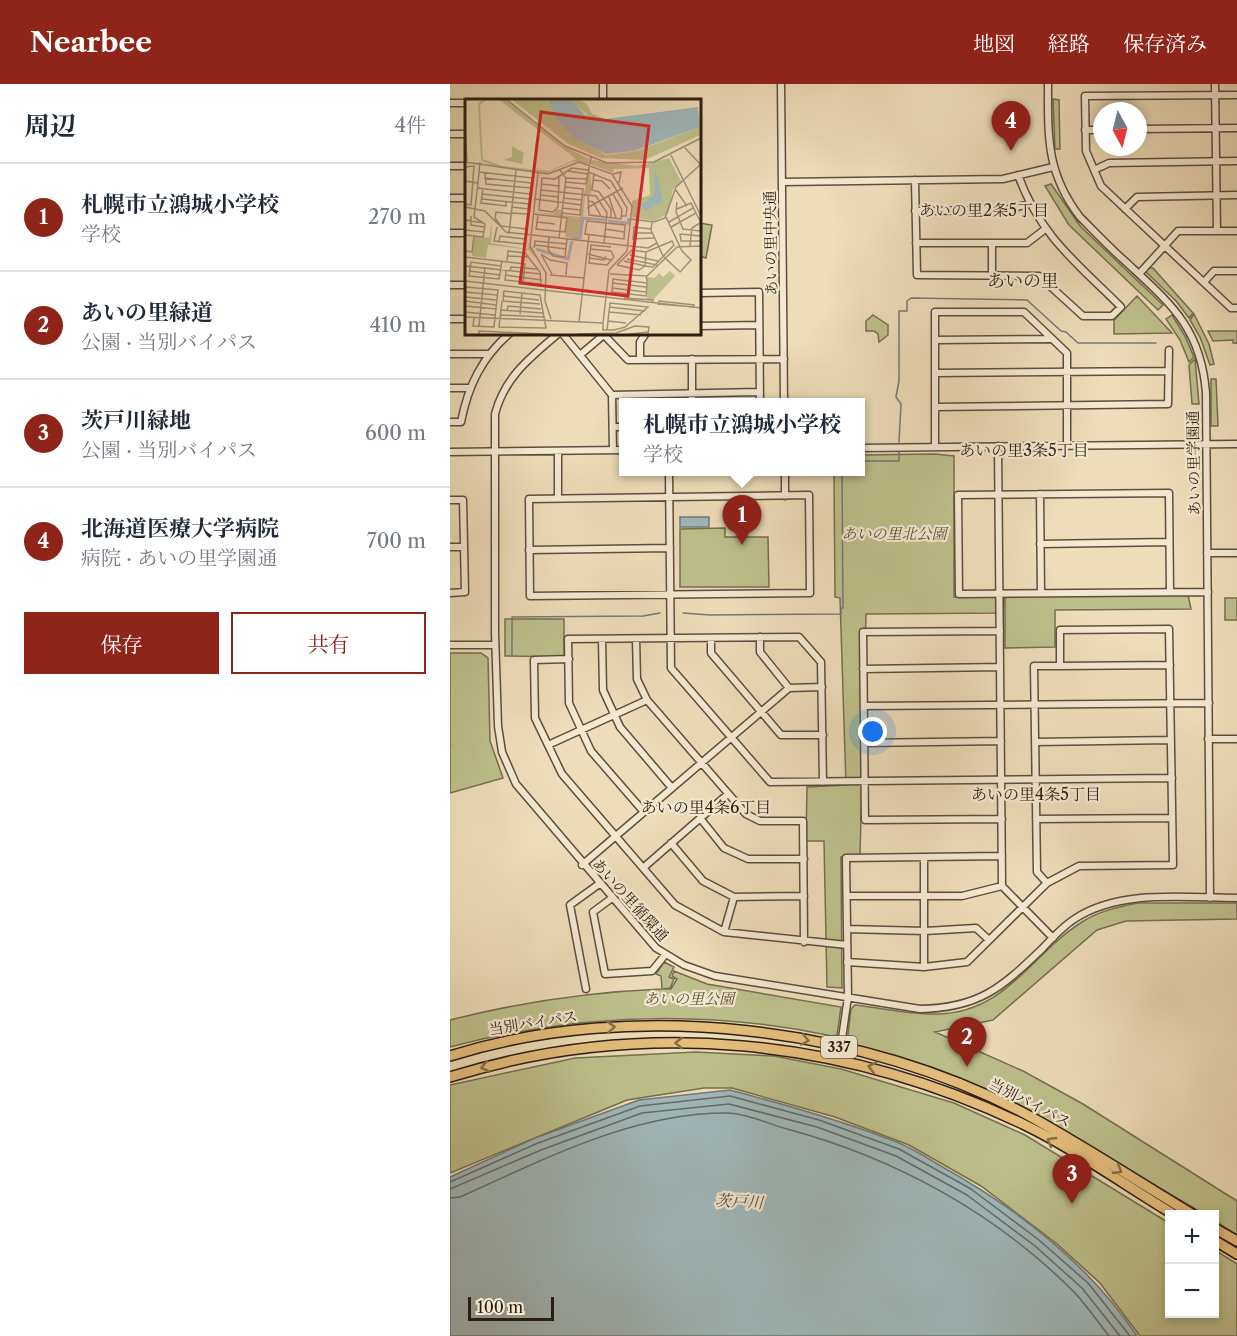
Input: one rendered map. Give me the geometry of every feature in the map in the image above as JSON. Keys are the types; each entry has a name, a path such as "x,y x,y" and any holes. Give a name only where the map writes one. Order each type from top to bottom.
{"highway":[{"name":"当別バイパス","path":"450,1056 546,1034 638,1026 726,1030 783,1036 841,1048 946,1079 1032,1118 1184,1210"},
{"name":"当別バイパス","path":"450,1077 544,1054 636,1044 752,1046 839,1059 946,1090 1028,1126 1165,1210"},
{"path":"1219,1231 1237,1242"},
{"path":"1219,1243 1237,1254"}],"street":[{"name":"あいの里中央通","path":"781,84 784,398"},
{"name":"あいの里学園通","path":"1048,84 1049,141 1053,167 1069,203 1080,217 1176,309 1195,342 1205,376 1210,898"},
{"path":"1215,84 1216,231"},
{"path":"1237,95 1085,96 1086,151 1101,186 1231,308 1237,308"},
{"path":"1147,129 1237,128"},
{"path":"1085,130 1093,130"},
{"path":"1094,170 1109,163 1237,161"},
{"path":"782,182 1003,179 1053,167"},
{"path":"915,180 917,275 1039,276 1083,316 1112,316 1122,307 1044,230 1029,204 1018,176"},
{"path":"1125,209 1137,196 1237,195"},
{"path":"915,211 1005,210 1029,204"},
{"path":"916,243 1027,243 1044,230"},
{"path":"1139,274 1178,231 1237,231"},
{"path":"992,243 992,275"},
{"path":"1204,282 1214,271 1237,271"},
{"path":"700,292 759,292 760,398"},
{"path":"935,447 935,312 1024,312 1067,353 1067,446"},
{"path":"700,326 759,325"},
{"path":"450,422 462,422 469,388 489,354 508,334"},
{"name":"あいの里循環通","path":"560,334 523,363 502,391 495,414 495,645 498,726 502,752 516,784 582,865 656,948 691,969 715,976 920,1009 944,1009 971,1002 1004,985 1075,918 1116,902 1237,898"},
{"path":"562,334 612,395 613,450"},
{"path":"580,355 605,334 625,358 639,360 784,359"},
{"path":"639,360 640,342 645,334"},
{"path":"935,340 1052,339"},
{"path":"935,407 1168,404 1169,350"},
{"path":"450,354 489,354"},
{"path":"692,359 692,398"},
{"path":"935,373 1168,371"},
{"path":"450,388 469,388"},
{"path":"612,395 760,392"},
{"path":"613,427 619,427"},
{"path":"865,448 1237,444"},
{"path":"998,446 1002,886 1053,938"},
{"path":"450,452 619,450"},
{"path":"558,451 558,498"},
{"path":"669,476 671,668 770,782 1172,778"},
{"path":"785,476 785,496"},
{"path":"1170,592 1169,493 958,495 959,594 1208,592"},
{"path":"1040,494 1041,593"},
{"path":"810,495 810,593 530,596 529,499 558,498 810,495"},
{"path":"450,500 464,500 465,592 450,593"},
{"path":"1040,544 1169,542"},
{"path":"450,547 464,547"},
{"path":"529,550 670,548"},
{"path":"1207,553 1237,553"},
{"path":"847,962 924,967 967,962 1047,883 1079,866 1173,865 1169,629 1060,630 1060,666"},
{"path":"1000,631 863,632 863,669 865,820 1002,819"},
{"path":"759,637 760,652 789,688"},
{"path":"644,812 591,751 569,704 568,639 799,637 821,662 823,782"},
{"path":"711,638 711,653 781,735 823,735"},
{"path":"602,639 603,690 614,715 620,727 672,788"},
{"path":"636,639 637,679 647,700 746,814 760,821 804,821 804,942"},
{"path":"450,645 495,645"},
{"path":"568,660 534,660 535,718 562,774 675,905 724,932 847,945"},
{"path":"1047,883 1037,872 1034,666 1170,665"},
{"path":"863,669 1000,667"},
{"path":"582,865 789,688 822,687"},
{"path":"548,745 647,700"},
{"path":"864,706 1209,703"},
{"path":"1208,739 1237,739"},
{"path":"1035,742 1171,740"},
{"path":"864,743 1001,741"},
{"path":"642,868 728,794"},
{"path":"700,818 724,848 748,859 804,859"},
{"path":"1036,819 1172,818"},
{"path":"671,843 703,881 734,897 804,896"},
{"path":"839,1059 848,997 846,858 1002,856"},
{"path":"924,857 924,967"},
{"path":"586,989 570,905 599,884"},
{"path":"846,896 962,896 1002,886"},
{"path":"724,932 734,897"},
{"path":"612,898 593,912 605,974 652,971 665,955"},
{"path":"847,929 925,931 976,928 989,940"}],"green space":[{"path":"1053,99 1059,100 1060,149 1055,149"},
{"path":"1051,184 1081,227 1163,305 1158,310 1069,225 1045,186"},
{"path":"700,223 712,225 706,258 700,256"},
{"path":"1149,268 1153,268 1193,313 1189,318 1176,301 1146,272"},
{"path":"1137,296 1172,333 1114,334 1114,320"},
{"path":"1194,314 1209,344 1214,364 1210,365 1200,337 1190,320"},
{"path":"873,315 888,325 888,335 879,342 878,334 874,331 866,331 866,321"},
{"path":"1172,315 1194,357 1189,362 1180,340 1166,319"},
{"path":"1208,331 1237,331 1237,343 1233,343 1233,340 1213,341"},
{"path":"1195,359 1199,404 1192,404 1189,365"},
{"path":"1211,379 1216,379 1218,426 1211,426"},
{"name":"あいの里北公園","path":"865,455 954,456 954,597 1004,597 1003,613 866,614 860,856 841,857 842,988 827,987 824,841 806,841 807,787 846,785 840,598 835,597 834,476 865,476"},
{"path":"725,528 725,537 768,537 769,587 680,587 680,529"},
{"path":"1188,595 1191,609 1055,610 1055,647 1005,648 1005,599 1008,596"},
{"path":"1225,598 1237,598 1237,620 1225,620"},
{"path":"505,619 564,619 564,655 561,657 505,656"},
{"path":"450,653 481,653 488,658 490,741 503,778 450,793"},
{"path":"1138,903 1237,903 1237,919 1126,921 1097,930 993,1020 935,1032 1023,1071 1083,1104 1237,1201 1237,1235 1219,1224 1219,1210 1197,1210 1024,1108 911,1062 847,1043 851,1009 855,1005 928,1014 962,1011 1000,992 1082,922 1116,908"},
{"name":"あいの里公園","path":"664,962 674,967 669,977 674,979 670,988 663,989 671,989 677,979 672,976 674,971 707,984 841,1007 837,1035 736,1022 640,1019 545,1028 450,1047 450,1020 555,999 662,989 661,976 656,974"},
{"path":"696,1052 774,1056 841,1069 954,1103 1025,1135 1165,1221 1165,1318 1219,1318 1219,1253 1237,1264 1237,1336 1140,1336 1100,1283 1056,1243 981,1186 909,1145 835,1117 732,1088 704,1088 627,1100 450,1173 450,1085 575,1058"}],"water":[{"path":"680,517 709,517 709,527 680,527"},
{"name":"茨戸川","path":"730,1090 815,1114 899,1143 967,1181 1022,1218 1073,1261 1118,1309 1137,1336 450,1336 450,1177 535,1138 639,1100"}],"waterway":[{"path":"899,442 901,404 896,397 899,381 899,311 907,311 907,301 911,298 1027,300 1078,343 1156,343"},
{"path":"865,461 899,461 899,452"},
{"path":"683,613 710,615 841,614 841,608 843,608 842,476"},
{"path":"512,655 512,617 643,616 660,613"}],"place":[{"name":"北海道医療大学病院","path":"1011,151"},
{"name":"札幌市立鴻城小学校","path":"742,545"},
{"name":"あいの里緑道","path":"967,1067"},
{"name":"茨戸川緑地","path":"1072,1204"}],"district":[{"name":"あいの里2条5丁目","path":"984,210"},
{"name":"あいの里","path":"1023,281"},
{"name":"あいの里3条5丁目","path":"1024,450"},
{"name":"あいの里4条5丁目","path":"1036,794"},
{"name":"あいの里4条6丁目","path":"706,807"}]}
